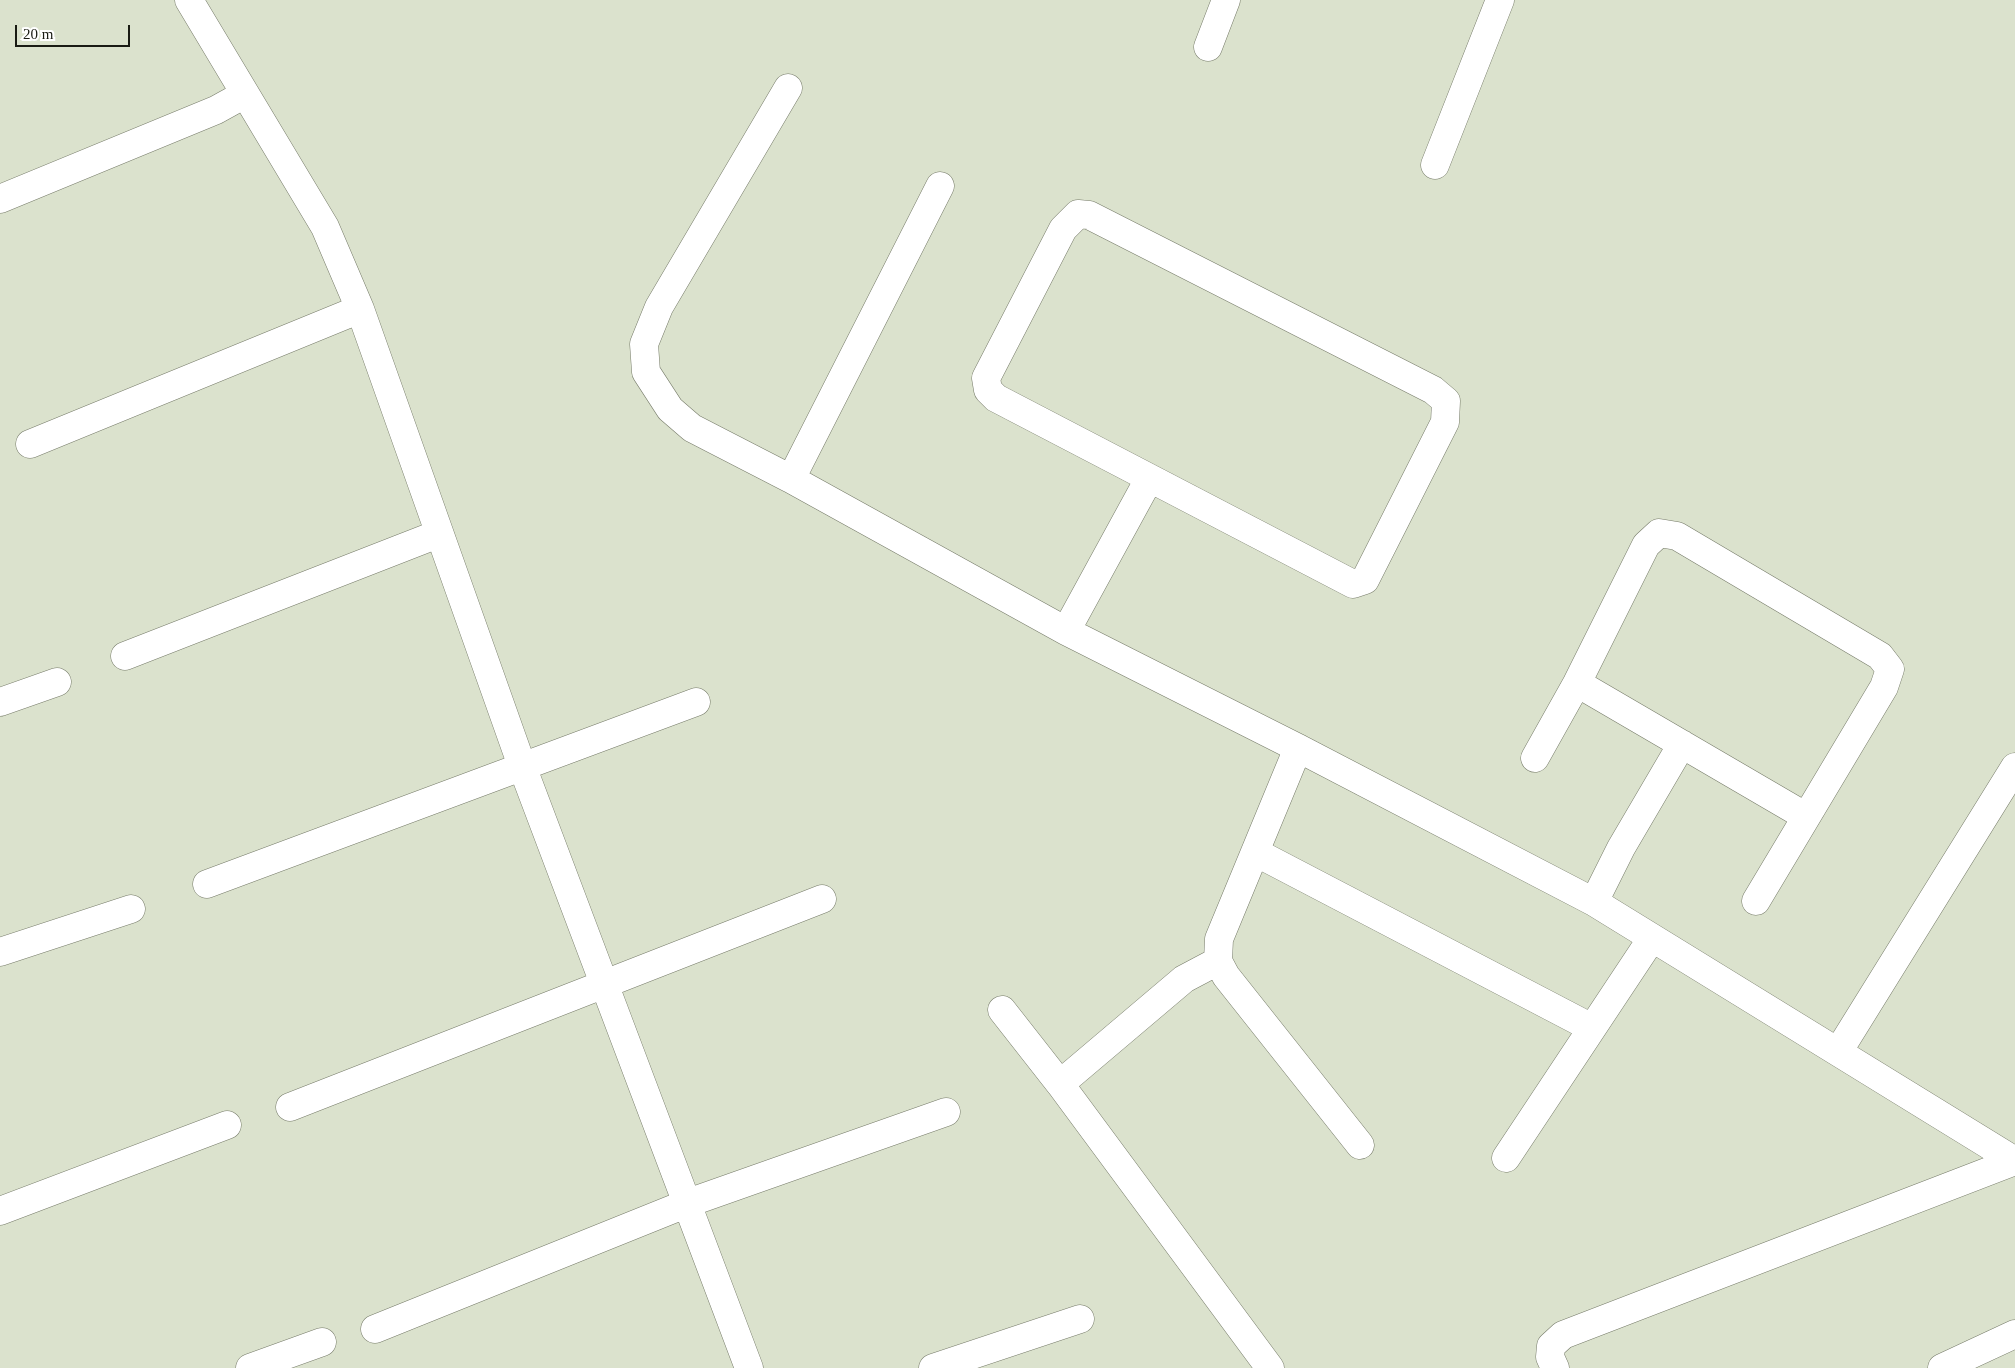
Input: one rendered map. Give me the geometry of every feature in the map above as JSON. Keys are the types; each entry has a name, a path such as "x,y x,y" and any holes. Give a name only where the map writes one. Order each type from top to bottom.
{"street":[{"path":"189,0 326,227 360,310 522,766 749,1368"},
{"path":"1208,47 1226,0"},
{"path":"1435,165 1500,0"},
{"path":"788,88 659,306 644,344 646,372 670,409 692,428 791,479 1066,631 1298,748 1594,902 2015,1161"},
{"path":"0,199 216,110 246,94"},
{"path":"791,479 940,186"},
{"path":"1078,214 1088,215 1416,381 1433,390 1446,401 1445,422 1365,580 1353,584 1150,479 996,398 988,390 986,378 1063,228 1078,214"},
{"path":"30,444 360,310"},
{"path":"1066,631 1150,479"},
{"path":"1535,758 1577,682 1646,545 1659,533 1678,536 1880,656 1890,669 1884,687 1805,816 1756,901"},
{"path":"125,656 438,534"},
{"path":"0,702 58,682"},
{"path":"1577,682 1805,816"},
{"path":"207,884 696,702"},
{"path":"1594,902 1621,848 1682,744"},
{"path":"1298,748 1220,939 1218,961 1226,976 1360,1145"},
{"path":"1838,1052 2015,767"},
{"path":"1255,852 1592,1028"},
{"path":"290,1107 822,899"},
{"path":"0,952 131,909"},
{"path":"1506,1158 1652,938"},
{"path":"1060,1084 1184,979 1218,961"},
{"path":"1002,1010 1060,1084 1270,1368"},
{"path":"375,1329 688,1203 946,1112"},
{"path":"0,1212 227,1125"},
{"path":"1555,1368 1550,1357 1550,1346 1563,1335 2015,1161"},
{"path":"932,1368 1080,1319"},
{"path":"1942,1368 2015,1334"},
{"path":"250,1368 322,1342"}]}
